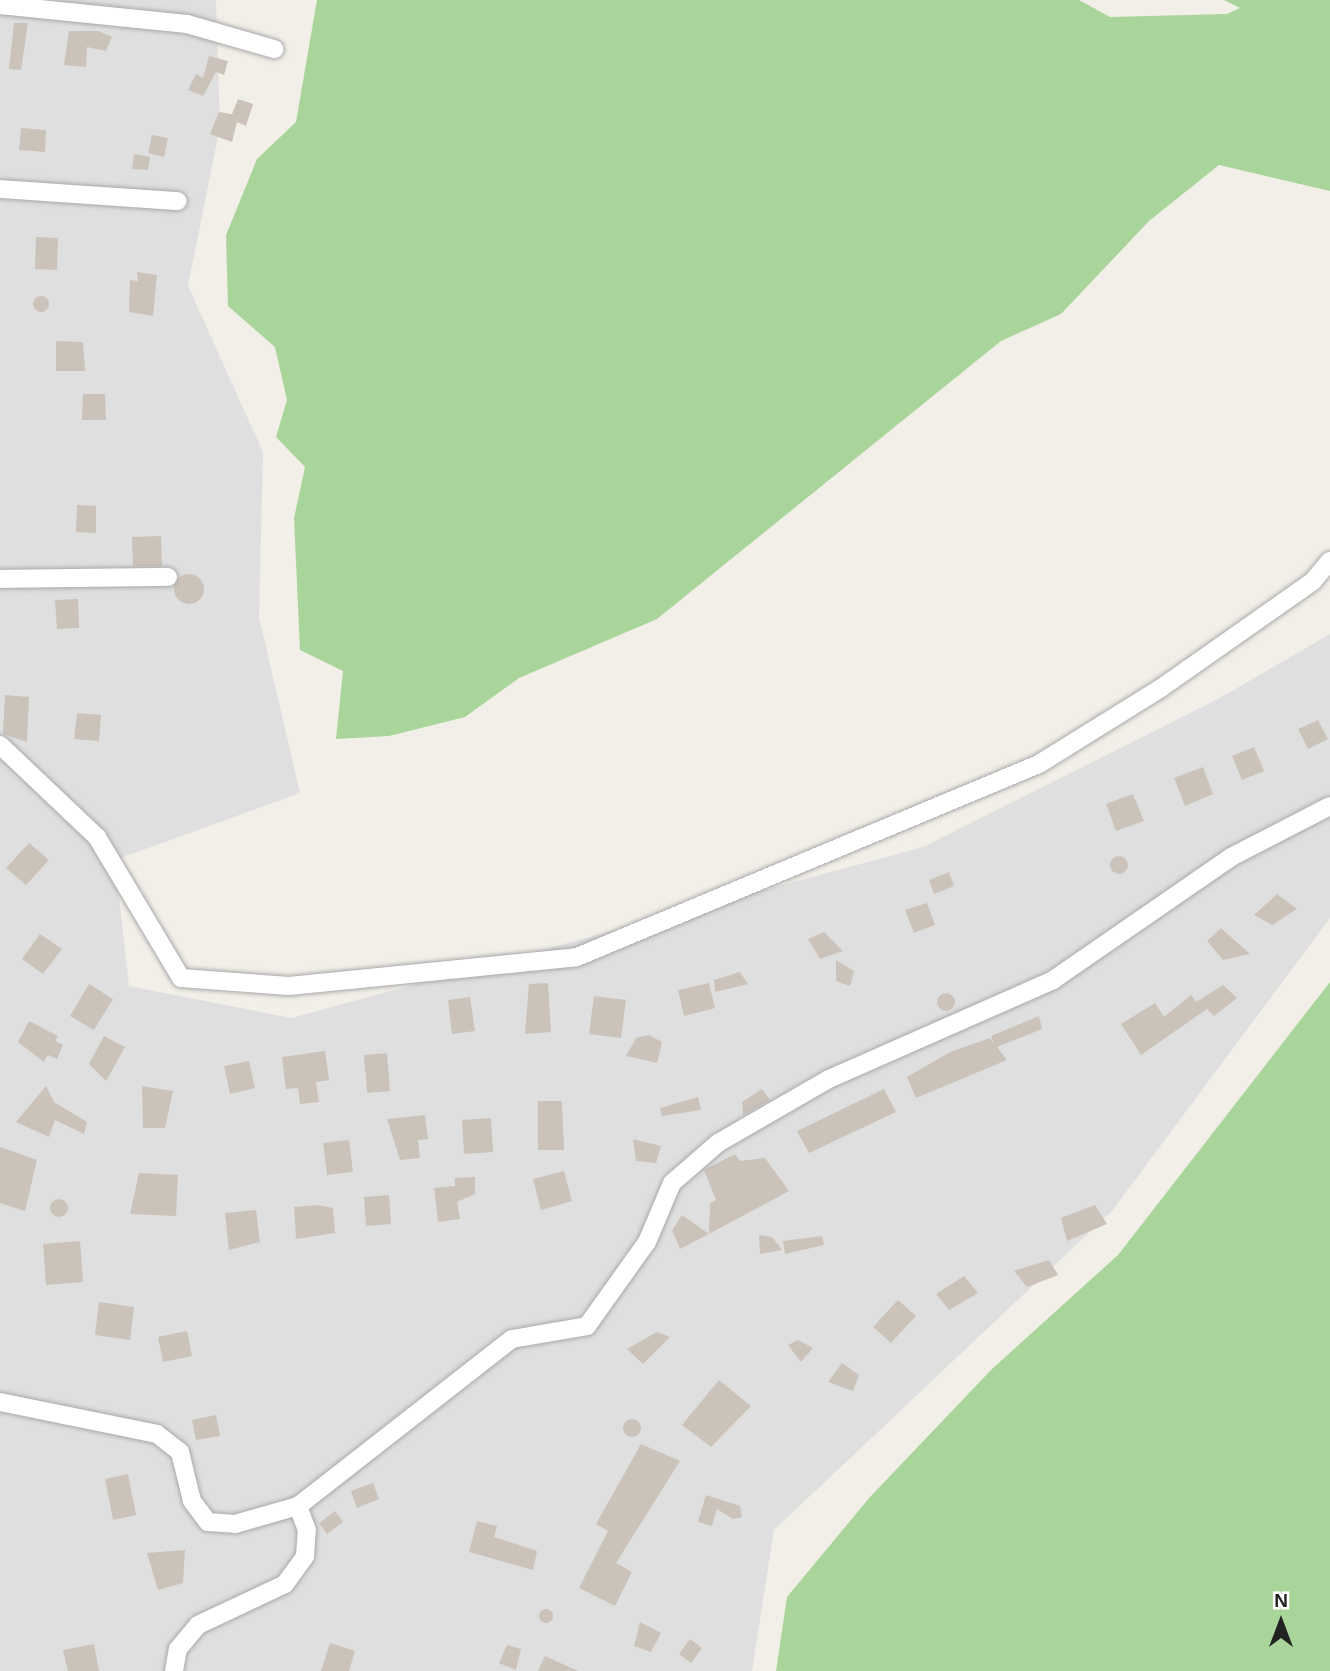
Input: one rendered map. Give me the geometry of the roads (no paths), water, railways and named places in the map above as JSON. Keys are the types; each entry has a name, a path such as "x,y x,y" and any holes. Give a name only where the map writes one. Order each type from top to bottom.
{"street":[{"path":"0,5 187,24 274,49"},
{"path":"0,189 178,201"},
{"path":"0,745 97,836 181,978 289,986 577,957 1039,764 1161,688 1313,581 1330,561"},
{"path":"0,579 168,577"},
{"path":"0,1402 157,1434 180,1452 192,1501 208,1522 235,1524 298,1506 512,1339 587,1326 647,1242 671,1183 718,1143 829,1079 1053,980 1231,857 1330,806"},
{"path":"174,1671 178,1649 198,1625 285,1584 305,1556 307,1530 298,1506"}]}
